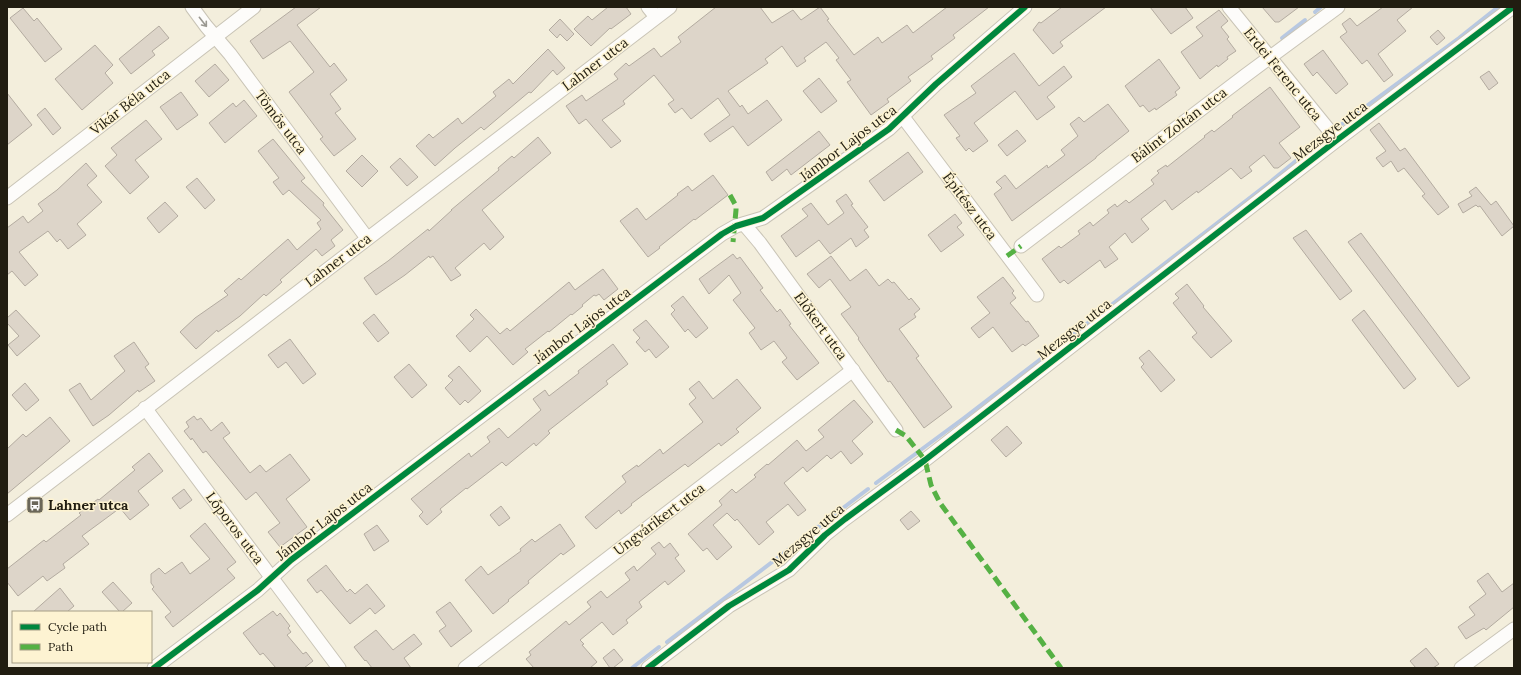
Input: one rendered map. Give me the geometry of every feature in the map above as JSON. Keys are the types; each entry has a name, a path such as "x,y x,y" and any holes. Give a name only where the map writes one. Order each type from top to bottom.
{"street":[{"name":"Tömös utca","path":"192,7 230,54 367,238"},
{"name":"Vikár Béla utca","path":"7,198 254,7"},
{"path":"648,7 656,17"},
{"name":"Lahner utca","path":"7,515 670,7"},
{"name":"Jámbor Lajos utca","path":"154,668 258,590 292,560 722,234 736,226 763,218 889,129 936,84 1025,7"},
{"name":"Erdei Ferenc utca","path":"1229,7 1337,140"},
{"name":"Bálint Zoltán utca","path":"1021,246 1338,7"},
{"name":"Mezsgye utca","path":"648,668 729,606 790,570 825,535 845,519 925,460 1337,140 1513,7"},
{"name":"Építész utca","path":"903,117 1036,295"},
{"name":"Előkert utca","path":"744,224 760,243 896,430"},
{"name":"Ungvárikert utca","path":"465,668 853,370"},
{"name":"Lőporos utca","path":"145,408 340,668"},
{"path":"1461,668 1514,629"}],"building":[{"path":"296,7 321,7 297,25 330,67 334,63 347,80 330,94 341,109 335,113 356,139 334,156 320,139 323,137 289,92 314,72 290,41 263,59 250,41"},
{"path":"608,7 626,7 631,14 611,29 610,28 591,46 574,29 588,16 592,20"},
{"path":"716,7 760,7 772,23 793,10 801,20 820,7 829,19 827,20 854,55 878,37 882,43 907,25 913,33 947,7 989,7 953,35 955,38 931,56 933,59 908,77 911,81 887,99 889,102 871,115 847,82 851,80 836,60 839,58 826,42 804,58 806,61 797,67 782,46 765,59 768,63 728,91 740,107 742,105 748,114 767,100 782,120 748,146 733,126 710,142 704,134 730,115 718,98 691,119 682,108 675,113 668,104 674,100 654,75 623,101 625,104 602,120 621,141 611,148 586,119 579,124 566,106 582,95 586,101 618,79 614,74 626,63 629,66 654,48 661,57 681,42 678,37"},
{"path":"1062,7 1106,7 1060,42 1063,46 1053,54 1033,30 1039,22 1041,23"},
{"path":"1150,7 1185,7 1193,18 1171,34"},
{"path":"1262,7 1299,7 1279,22 1275,22"},
{"path":"1383,7 1413,7 1397,20 1406,31 1378,54 1393,75 1384,82 1367,60 1362,64 1340,37 1347,32 1342,24 1350,18 1357,26"},
{"path":"23,8 34,21 37,18 62,49 45,62 10,18"},
{"path":"1219,10 1228,21 1221,27 1229,37 1227,39 1236,51 1227,57 1228,59 1218,67 1217,65 1200,79 1181,52 1203,36 1196,27"},
{"path":"560,19 574,34 567,41 560,34 557,38 549,30"},
{"path":"159,26 169,38 152,51 155,55 131,74 119,59"},
{"path":"1438,30 1445,38 1437,45 1430,37"},
{"path":"95,45 113,65 105,73 113,83 82,110 55,79"},
{"path":"548,49 565,68 557,75 553,70 531,93 529,92 484,130 481,127 435,166 416,146 429,134 433,138 458,118 462,124 496,96 493,92 509,79 513,84"},
{"path":"1323,50 1348,84 1336,94 1317,72 1313,76 1304,64"},
{"path":"1014,53 1039,86 1064,66 1072,77 1047,97 1055,107 1037,120 1015,91 974,123 988,141 973,152 969,148 966,151 956,138 960,136 944,115 976,93 971,86"},
{"path":"1159,59 1180,88 1175,92 1177,95 1156,110 1155,108 1149,112 1143,105 1140,107 1125,86"},
{"path":"215,64 229,80 209,97 195,81"},
{"path":"1489,71 1498,83 1489,90 1480,77"},
{"path":"819,78 837,101 821,113 803,91"},
{"path":"1270,87 1300,127 1279,143 1291,158 1278,168 1274,168 1264,155 1249,167 1252,171 1241,179 1231,168 1198,193 1197,191 1172,210 1165,200 1141,219 1149,229 1132,243 1125,233 1109,247 1118,259 1105,268 1100,260 1068,284 1064,280 1060,283 1042,259 1059,246 1061,248 1080,234 1078,231 1090,222 1093,226 1109,213 1107,210 1115,204 1117,207 1126,200 1129,203 1154,184 1151,180 1159,173 1157,171 1166,165 1167,167 1205,137 1204,136 1212,130 1214,132"},
{"path":"181,92 198,115 177,130 160,107"},
{"path":"7,93 32,125 7,145"},
{"path":"244,100 257,116 225,143 209,123 233,103 236,107"},
{"path":"1108,104 1129,131 1096,158 1012,221 994,194 1002,188 996,182 1005,175 1016,189 1047,165 1048,168 1065,155 1061,150 1078,136 1070,124 1079,117 1084,122"},
{"path":"45,108 61,128 53,135 37,115"},
{"path":"146,120 162,139 135,160 149,177 130,194 105,166 117,155 111,148"},
{"path":"1379,123 1400,151 1405,148 1449,207 1438,215 1422,196 1425,194 1404,168 1398,172 1391,161 1383,167 1376,158 1386,151 1370,130"},
{"path":"1017,130 1026,141 1007,156 998,145"},
{"path":"819,131 830,145 791,175 787,169 772,181 766,172"},
{"path":"538,137 551,153 482,210 504,237 490,250 484,243 455,268 461,275 451,281 433,256 430,258 429,256 376,295 364,278 428,229 429,231 451,210 499,170 498,168 512,156 514,158"},
{"path":"273,139 305,178 301,181 324,203 323,205 343,230 331,240 335,246 322,256 316,249 280,280 282,282 266,296 264,294 240,316 218,332 217,330 196,349 180,332 195,318 228,295 224,291 239,278 241,280 288,239 297,250 321,229 317,223 321,220 289,190 283,195 273,182 279,178 258,151"},
{"path":"908,152 923,172 884,201 869,181"},
{"path":"362,155 378,171 362,187 346,171"},
{"path":"400,158 418,177 407,186 390,167"},
{"path":"86,163 97,176 87,185 102,202 77,224 86,235 68,249 60,239 57,242 48,231 19,252 38,275 25,286 12,271 7,275 7,228 23,216 28,223 43,211 38,204 57,190"},
{"path":"713,175 728,195 695,220 694,219 648,257 620,221 637,208 646,220 688,186 692,191"},
{"path":"197,178 215,200 205,209 186,187"},
{"path":"1476,187 1491,205 1496,201 1514,226 1502,236 1480,206 1478,207 1476,205 1463,213 1458,204 1472,196 1469,192"},
{"path":"846,194 853,204 851,205 868,227 864,230 869,237 856,247 851,238 830,254 819,240 796,257 781,236 808,216 802,209 811,203 828,225 844,213 836,201"},
{"path":"165,202 178,216 159,233 147,218"},
{"path":"955,214 962,223 957,227 964,235 941,252 928,235"},
{"path":"1306,230 1352,291 1340,300 1293,238"},
{"path":"1361,233 1470,378 1458,387 1348,242"},
{"path":"733,254 737,259 740,257 763,288 760,290 777,312 780,309 791,324 789,325 819,363 797,380 782,362 787,358 774,341 761,350 749,333 755,328 733,300 741,293 729,275 709,294 699,279"},
{"path":"831,256 850,281 866,269 879,286 888,279 892,283 894,282 909,300 911,298 920,309 914,314 916,317 899,329 919,356 916,358 952,407 924,428 890,381 888,382 841,314 851,307 830,279 819,288 807,274"},
{"path":"603,269 618,289 604,300 599,294 596,296 594,295 572,315 571,314 525,349 528,352 513,365 487,336 470,352 456,336 474,319 470,315 476,309 500,334 507,328 510,331 569,282 575,290"},
{"path":"1003,277 1014,291 1012,293 1016,298 1010,303 1026,322 1028,321 1039,336 1025,346 1023,344 1012,352 993,327 979,338 971,328 990,313 977,297"},
{"path":"1187,284 1204,306 1203,307 1232,341 1211,358 1192,337 1197,333 1173,303 1179,298 1175,294"},
{"path":"683,296 708,328 696,338 688,329 685,332 671,314 675,310 671,306"},
{"path":"16,310 40,336 17,356 8,345 19,336 7,323 7,318"},
{"path":"1364,310 1416,379 1404,389 1352,320"},
{"path":"374,314 389,333 378,342 363,323"},
{"path":"646,320 669,347 656,358 649,349 645,352 636,342 640,338 633,330"},
{"path":"290,339 316,374 303,384 286,362 278,368 268,355"},
{"path":"134,342 149,364 145,367 155,381 139,392 138,390 109,415 93,426 69,390 80,383 91,400 125,371 114,356"},
{"path":"613,344 628,364 606,381 608,384 548,431 550,433 536,446 534,443 506,466 502,462 467,489 466,488 440,509 442,512 427,525 419,516 423,512 411,499 469,453 471,457 490,442 487,437 499,428 508,438 541,410 533,399 545,390 549,396"},
{"path":"1149,350 1175,380 1161,392 1141,367 1144,364 1139,358"},
{"path":"409,364 427,385 412,398 394,377"},
{"path":"459,366 481,391 468,403 465,400 460,405 445,388 453,380 448,376"},
{"path":"737,379 761,408 736,429 739,432 721,446 719,443 688,467 685,464 631,504 632,505 621,514 619,510 596,529 585,517 626,482 622,476 637,465 638,467 660,449 663,454 703,422 689,404 696,398 689,389 699,381 713,399"},
{"path":"25,383 39,400 26,411 12,395"},
{"path":"854,400 873,422 852,441 863,454 851,464 841,451 831,459 827,455 807,472 803,467 784,483 806,510 798,516 788,504 766,522 774,532 759,545 737,519 735,521 727,513 713,525 732,547 717,560 707,548 703,551 688,534 722,505 719,501 732,489 736,493 756,477 754,475 797,440 806,451 824,437 818,430"},
{"path":"194,416 197,420 201,418 211,431 222,422 230,433 223,438 250,473 260,465 266,472 290,454 310,480 286,499 307,527 280,547 268,532 280,523 256,492 246,500 206,451 203,453 192,438 191,440 184,431 189,427 186,422"},
{"path":"50,417 70,441 7,494 7,449 23,434 26,437"},
{"path":"1007,426 1022,443 1006,457 991,440"},
{"path":"149,453 163,471 138,491 149,505 130,520 120,508 82,536 89,544 63,564 65,568 47,581 43,576 18,596 7,582 7,569 44,540 46,542 81,515 79,513 98,499 99,500 135,470 132,467"},
{"path":"184,489 192,500 180,509 172,498"},
{"path":"501,506 510,518 499,526 490,515"},
{"path":"911,511 920,521 908,530 900,520"},
{"path":"205,523 236,562 227,569 235,578 173,627 165,617 171,612 152,589 154,587 151,583 151,574 159,568 165,574 182,562 190,574 210,559 190,536"},
{"path":"560,524 575,546 563,555 561,553 493,614 465,580 481,566 488,575 521,551 520,549 532,539 535,542"},
{"path":"377,525 389,541 374,551 364,534"},
{"path":"659,542 664,548 670,543 679,555 675,558 685,571 668,585 665,581 639,602 642,607 626,620 628,623 613,635 602,622 580,640 584,644 582,645 597,662 590,668 534,668 526,659 531,655 529,652 566,621 569,625 591,607 587,602 601,591 607,598 630,580 625,573 634,566 637,571 656,554 651,548"},
{"path":"326,565 347,592 350,589 355,594 367,584 385,606 375,614 370,608 350,624 321,590 317,593 307,580"},
{"path":"1488,573 1502,592 1514,583 1514,607 1486,630 1484,628 1466,639 1458,627 1475,615 1469,607 1486,594 1477,581"},
{"path":"113,582 132,603 123,611 119,611 102,592"},
{"path":"60,588 74,606 68,611 34,611"},
{"path":"450,602 472,631 451,647 439,631 446,626 436,612"},
{"path":"273,611 277,616 280,613 290,626 288,628 291,632 287,635 303,654 306,652 313,661 304,668 276,668 263,653 260,655 243,633"},
{"path":"376,630 393,650 414,634 422,644 404,658 411,668 372,668 366,660 365,661 354,647"},
{"path":"1426,648 1439,664 1433,668 1416,668 1410,661"},
{"path":"614,649 623,660 613,668 610,668 603,658"}],"waterway":[{"path":"1315,12 1321,7"},
{"path":"1338,127 1459,38 1498,7"},
{"path":"1282,38 1305,20"},
{"path":"876,483 1097,316 1269,183 1324,138"},
{"path":"667,642 868,489"},
{"path":"632,668 659,647"}],"marked path":[{"path":"730,195 736,206 733,242"},
{"path":"1007,256 1021,246"},
{"path":"896,430 906,436 925,460 931,485 940,503 1061,668"}],"cycle path":[{"path":"154,668 258,590 291,560 722,234 736,226 763,218 889,129 936,84 1025,7"},
{"path":"648,668 729,606 789,570 825,535 845,519 925,460 1337,140 1513,7"}],"place":[{"name":"Lahner utca","path":"35,505"}]}
